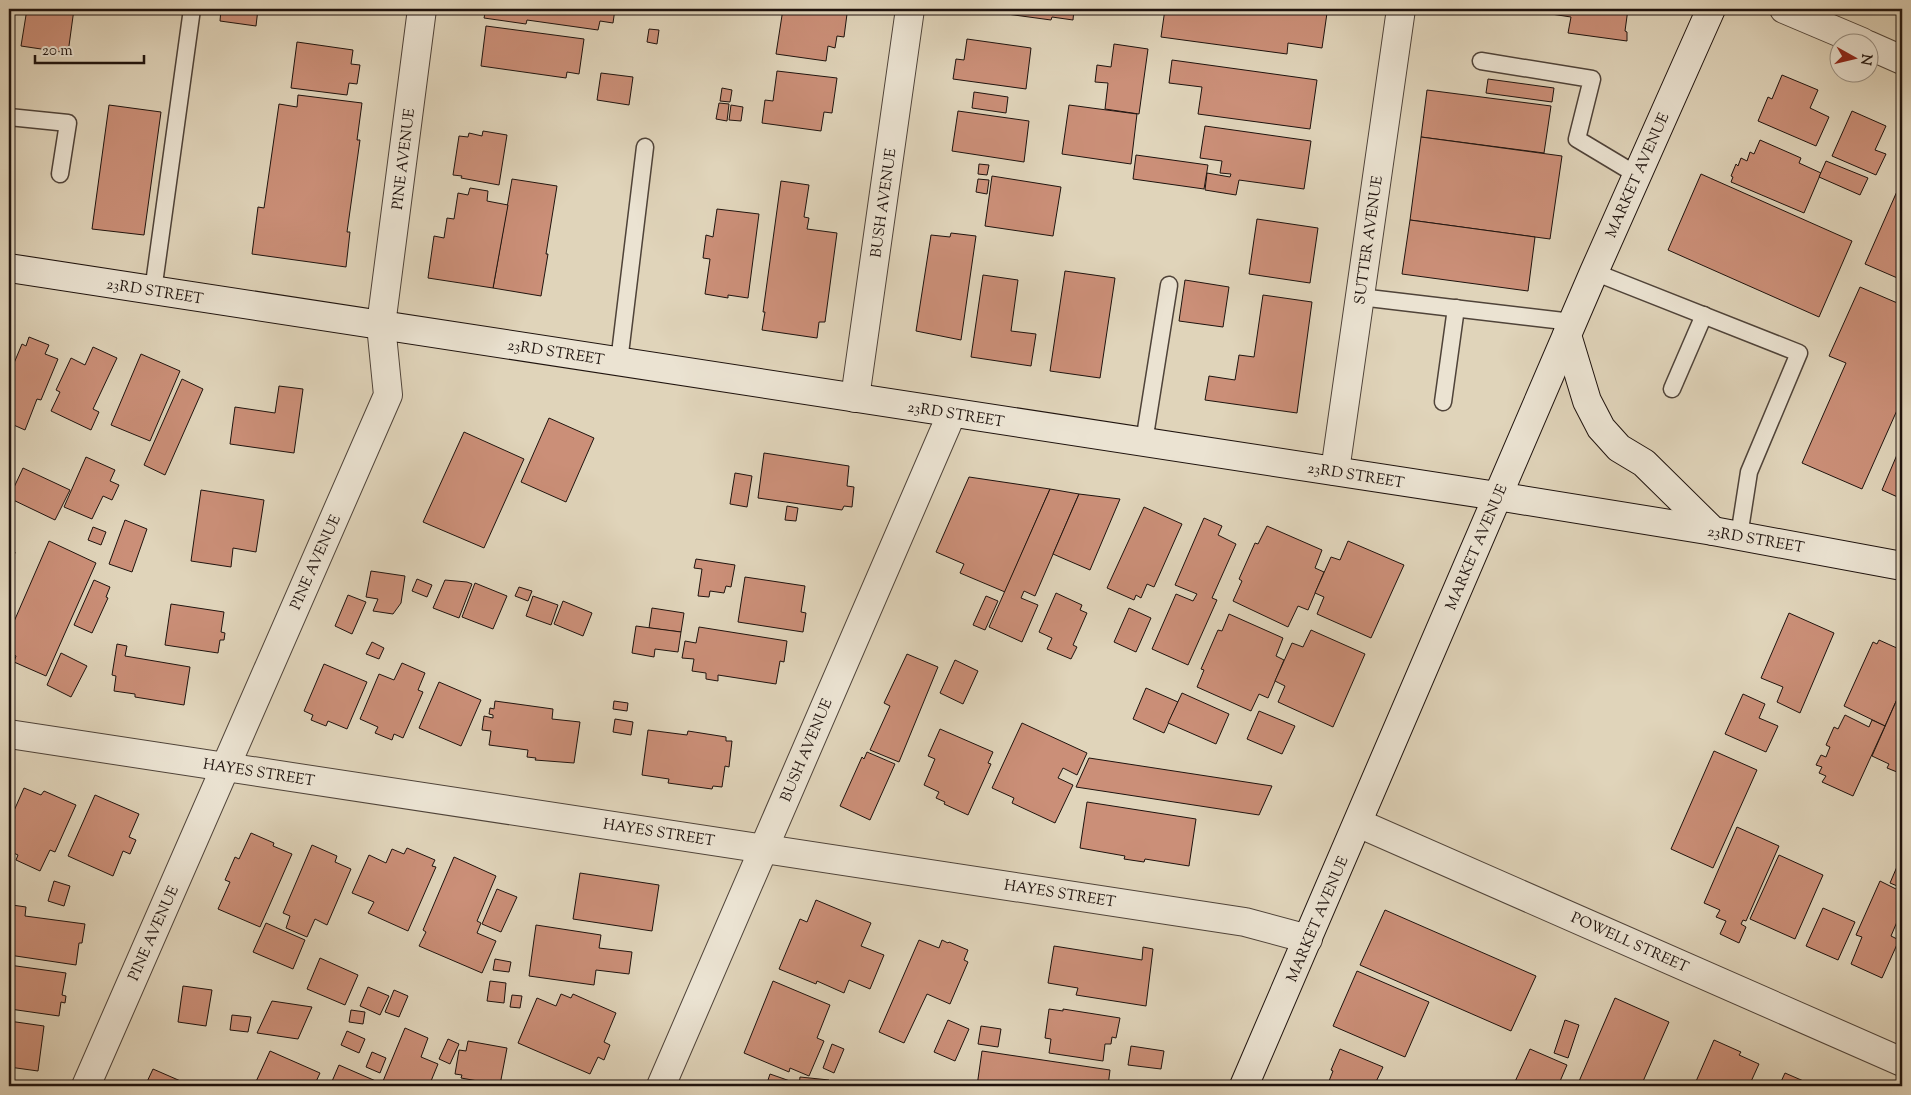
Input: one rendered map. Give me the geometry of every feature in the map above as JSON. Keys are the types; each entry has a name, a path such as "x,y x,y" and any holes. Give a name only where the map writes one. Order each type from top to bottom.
{"street":[{"name":"PINE AVENUE","path":"86,1086 388,394 381,325 422,9"},
{"name":"BUSH AVENUE","path":"855,398 910,9"},
{"name":"SUTTER AVENUE","path":"1335,472 1401,9"},
{"name":"MARKET AVENUE","path":"1244,1086 1594,272 1711,9"},
{"path":"1784,9 1838,32"},
{"path":"1878,49 1902,60"},
{"name":"23RD STREET","path":"9,268 1497,496 1713,531 1902,566"},
{"path":"1570,329 1587,401 1601,428 1619,448 1644,463 1713,531"},
{"name":"BUSH AVENUE","path":"661,1086 952,413"},
{"name":"HAYES STREET","path":"9,734 1246,922 1308,940"},
{"name":"POWELL STREET","path":"1358,823 1902,1062"}],"lane":[{"path":"153,291 192,9"},
{"path":"1481,61 1592,79 1577,139 1637,175"},
{"path":"9,118 68,123 60,174"},
{"path":"619,362 645,148"},
{"path":"1594,272 1799,353 1749,472 1739,536"},
{"path":"1144,442 1169,285"},
{"path":"1360,297 1456,308 1570,329"},
{"path":"1443,402 1456,308"},
{"path":"1672,389 1704,315"}],"building":[{"path":"27,9 74,9 68,53 21,46"},
{"path":"221,9 258,9 256,26 220,21"},
{"path":"486,9 615,9 613,23 600,21 598,30 527,20 526,24 484,18"},
{"path":"783,9 811,9 847,14 844,37 837,36 835,48 828,46 826,61 776,54"},
{"path":"970,9 1074,9 1073,20 1052,17 1051,20"},
{"path":"1165,9 1296,9 1327,13 1322,48 1288,43 1287,54 1161,37"},
{"path":"1552,9 1628,9 1625,31 1627,32 1627,41 1568,33 1571,17 1551,14"},
{"path":"486,26 584,39 579,74 567,72 566,78 481,66"},
{"path":"649,29 659,30 657,44 647,42"},
{"path":"967,39 1031,48 1026,89 953,79 956,59 964,60"},
{"path":"297,42 353,50 351,64 360,65 357,84 349,83 347,95 291,88"},
{"path":"1114,44 1148,49 1139,114 1105,109 1108,83 1095,82 1097,65 1111,67"},
{"path":"1172,60 1317,80 1310,129 1198,114 1202,87 1169,83"},
{"path":"777,71 837,78 832,113 824,112 821,131 762,123 765,100 773,101"},
{"path":"601,73 633,77 629,105 597,100"},
{"path":"1782,75 1818,90 1810,108 1829,117 1816,146 1758,121 1768,97 1772,99"},
{"path":"1488,79 1554,88 1552,102 1486,93"},
{"path":"722,88 732,90 730,102 720,101"},
{"path":"1427,90 1551,106 1544,153 1421,137"},
{"path":"974,92 1008,97 1006,113 972,108"},
{"path":"298,95 362,103 357,140 360,140 347,232 350,232 346,267 252,254 258,207 264,208 279,104 297,107"},
{"path":"719,103 729,104 727,121 716,119"},
{"path":"109,105 161,112 144,235 92,229"},
{"path":"731,105 743,107 741,121 729,120"},
{"path":"1069,105 1137,114 1131,164 1062,154"},
{"path":"958,111 1029,121 1024,162 952,151"},
{"path":"1852,111 1886,126 1875,150 1886,154 1876,175 1832,156"},
{"path":"1205,126 1311,141 1304,189 1239,180 1236,195 1205,190 1207,173 1230,177 1231,174 1220,173 1222,161 1200,158"},
{"path":"483,131 507,135 499,185 453,175 459,136 468,137 469,133 482,136"},
{"path":"1421,137 1562,156 1550,239 1410,220"},
{"path":"1760,140 1801,158 1799,163 1821,173 1804,213 1731,182 1733,177 1731,176 1736,164 1738,166 1741,158 1747,161 1750,152 1754,154"},
{"path":"1136,155 1208,165 1204,189 1133,179"},
{"path":"1826,161 1868,178 1860,195 1819,177"},
{"path":"979,164 989,165 987,175 978,174"},
{"path":"1701,174 1852,241 1819,317 1668,250"},
{"path":"992,176 1061,187 1053,236 985,226"},
{"path":"512,179 557,186 541,296 493,288"},
{"path":"978,179 989,180 987,194 976,192"},
{"path":"1902,180 1902,280 1865,264"},
{"path":"781,181 809,185 804,217 809,218 807,229 837,233 825,322 819,322 817,338 762,330"},
{"path":"470,188 488,191 487,201 508,205 493,288 428,278 434,236 444,238 447,218 454,219 458,193 468,195"},
{"path":"717,209 759,214 748,298 728,295 728,298 705,294 710,259 703,258 706,235 713,237"},
{"path":"1257,219 1318,228 1310,283 1249,274"},
{"path":"1410,220 1535,237 1528,291 1402,274"},
{"path":"951,233 976,236 961,340 916,331 931,235 950,237"},
{"path":"1065,271 1115,278 1100,378 1050,371"},
{"path":"983,275 1018,280 1011,331 1036,334 1031,366 971,357"},
{"path":"1185,280 1229,287 1223,327 1179,321"},
{"path":"1860,287 1902,305 1902,399 1862,489 1802,463 1846,363 1829,356"},
{"path":"1263,295 1312,302 1297,413 1205,400 1209,376 1235,380 1239,355 1254,357"},
{"path":"29,337 49,345 45,354 58,359 41,400 37,399 25,430 9,423 9,375 22,344 26,346"},
{"path":"93,347 117,358 93,409 99,412 91,430 51,411 60,392 56,390 71,358 85,365"},
{"path":"141,354 180,371 150,441 111,425"},
{"path":"182,379 203,389 165,475 144,465"},
{"path":"279,386 303,389 294,453 230,444 235,407 275,413"},
{"path":"549,418 594,438 566,502 521,482"},
{"path":"464,432 524,459 484,548 423,522"},
{"path":"1902,443 1902,499 1882,490"},
{"path":"764,453 849,466 847,486 854,487 852,507 844,506 842,510 758,498"},
{"path":"86,457 115,470 110,481 119,485 112,500 103,496 92,519 64,507"},
{"path":"23,468 70,490 55,520 9,498"},
{"path":"735,473 752,476 747,507 730,504"},
{"path":"969,477 1050,489 1005,592 960,573 964,564 936,552"},
{"path":"1050,489 1079,494 1035,596 1024,591 1021,598 1038,605 1022,642 989,627"},
{"path":"201,490 264,500 256,552 233,548 231,567 191,561"},
{"path":"1079,494 1120,499 1090,570 1053,554"},
{"path":"787,506 798,508 796,521 785,520"},
{"path":"1144,507 1182,524 1154,587 1147,584 1141,598 1136,595 1134,600 1107,588"},
{"path":"1204,518 1222,526 1218,535 1236,544 1212,598 1217,600 1188,665 1152,649 1176,594 1193,601 1197,594 1175,585"},
{"path":"125,520 147,529 132,572 109,564"},
{"path":"1267,526 1322,550 1315,568 1324,572 1308,610 1298,606 1288,627 1233,601 1242,581 1239,579 1255,543 1258,544"},
{"path":"93,527 106,532 101,545 88,540"},
{"path":"49,541 96,563 46,676 14,662 16,656 9,652 9,633"},
{"path":"1348,541 1404,565 1371,638 1317,614 1324,597 1315,593 1331,557 1340,560"},
{"path":"9,551 15,552 11,570 9,570"},
{"path":"696,559 735,565 731,587 726,586 724,593 710,591 709,597 698,596 702,569 694,568"},
{"path":"371,571 405,576 401,603 393,614 373,611 378,599 366,597"},
{"path":"745,577 805,586 801,612 806,613 803,632 738,622"},
{"path":"417,579 432,585 427,597 412,591"},
{"path":"94,580 110,587 106,597 108,598 92,633 74,625"},
{"path":"445,580 472,584 459,618 433,608"},
{"path":"475,583 507,596 493,629 462,617"},
{"path":"519,587 532,591 528,601 515,596"},
{"path":"1056,593 1082,605 1080,610 1087,613 1073,645 1077,647 1071,659 1047,649 1052,638 1039,632"},
{"path":"348,595 366,602 352,634 335,626"},
{"path":"533,596 558,605 551,625 526,616"},
{"path":"986,596 998,601 985,630 973,625"},
{"path":"563,601 592,613 583,636 554,624"},
{"path":"171,604 224,612 221,632 225,633 224,640 220,640 218,653 165,645"},
{"path":"652,608 684,613 681,632 649,628"},
{"path":"1129,608 1151,618 1136,652 1114,642"},
{"path":"1789,613 1834,633 1800,713 1777,702 1783,687 1761,678"},
{"path":"1229,614 1283,638 1276,656 1284,660 1268,698 1259,694 1251,711 1197,687 1204,670 1201,669 1218,630 1222,631"},
{"path":"636,626 681,632 678,652 655,649 654,657 632,653"},
{"path":"699,627 787,641 784,662 780,661 776,684 718,675 718,681 706,679 706,673 692,671 694,659 682,658 685,641 696,643"},
{"path":"1311,630 1365,654 1333,727 1278,702 1285,686 1275,681 1292,643 1303,647"},
{"path":"1879,640 1899,649 1898,653 1902,655 1902,688 1885,726 1844,706 1873,642 1877,644"},
{"path":"372,642 384,648 379,659 366,654"},
{"path":"117,644 127,646 125,656 190,667 184,705 135,697 135,694 114,691 116,676 112,675"},
{"path":"61,653 87,666 71,697 47,685"},
{"path":"907,654 938,667 899,762 870,750 890,706 884,703"},
{"path":"955,660 978,671 963,704 940,693"},
{"path":"402,663 425,673 418,690 423,692 403,738 394,734 392,740 375,733 378,727 360,719 379,674 394,680"},
{"path":"324,664 367,682 347,729 328,721 326,726 311,720 313,715 304,711"},
{"path":"439,682 481,700 461,746 419,728"},
{"path":"1146,688 1178,702 1164,733 1133,719"},
{"path":"1902,688 1902,774 1887,768 1889,764 1872,756"},
{"path":"1182,693 1229,714 1216,744 1168,723"},
{"path":"1743,694 1765,704 1759,718 1778,726 1766,752 1725,734"},
{"path":"495,701 553,709 552,719 580,722 574,763 535,760 536,758 527,757 528,750 489,745 491,731 482,730 484,716 493,718 493,715 489,714 490,708 494,709"},
{"path":"614,701 628,703 627,711 613,709"},
{"path":"1259,711 1295,726 1282,754 1247,739"},
{"path":"1845,715 1869,727 1872,720 1885,726 1853,796 1822,782 1826,776 1819,773 1822,767 1816,765 1821,755 1826,757 1830,747 1826,745 1834,727 1838,729"},
{"path":"615,719 633,722 631,735 613,732"},
{"path":"1022,723 1087,753 1077,775 1063,768 1058,778 1073,785 1055,823 1012,803 1014,798 992,788"},
{"path":"940,729 993,752 988,763 991,764 968,815 944,804 945,802 936,798 939,792 924,785 935,759 928,756"},
{"path":"648,730 687,735 688,731 726,737 726,741 732,741 729,767 725,766 722,787 713,786 712,789 668,783 669,779 642,775"},
{"path":"1714,751 1757,770 1713,868 1671,849"},
{"path":"867,752 895,764 870,820 840,806 862,757 864,759"},
{"path":"1089,758 1272,786 1259,815 1076,787"},
{"path":"24,788 41,795 44,791 76,805 55,852 50,850 40,871 16,860 18,855 9,851 9,822"},
{"path":"95,795 139,814 129,837 136,840 130,854 123,851 113,876 68,856"},
{"path":"1087,802 1196,819 1189,866 1145,859 1144,862 1124,859 1125,856 1080,848"},
{"path":"1737,827 1779,846 1746,921 1743,920 1741,924 1746,927 1739,943 1720,934 1726,921 1716,917 1720,910 1704,903"},
{"path":"251,833 274,843 273,846 292,854 260,927 218,909 230,882 225,880 235,857 239,859"},
{"path":"312,845 337,856 335,862 351,869 327,925 315,919 307,937 286,928 290,916 283,913"},
{"path":"407,848 435,860 432,866 436,867 408,931 368,913 374,902 352,893 369,855 386,863 392,849 404,854"},
{"path":"1779,855 1823,875 1795,939 1750,919"},
{"path":"1902,855 1902,888 1890,883"},
{"path":"454,857 496,876 477,921 481,923 477,933 496,941 482,973 419,946 426,932 423,930"},
{"path":"580,873 659,885 652,931 573,919"},
{"path":"54,881 70,886 64,906 48,901"},
{"path":"1880,881 1902,892 1902,910 1891,936 1899,940 1882,978 1851,964 1862,937 1856,935"},
{"path":"497,889 517,897 501,932 482,924"},
{"path":"816,900 871,923 861,946 884,955 870,989 849,980 844,993 817,981 816,984 779,969 800,919 807,922"},
{"path":"9,901 13,901 12,905 26,907 25,916 85,924 82,943 79,943 76,965 9,955"},
{"path":"1823,908 1855,922 1838,960 1806,946"},
{"path":"1385,910 1536,976 1511,1031 1360,965"},
{"path":"266,923 305,940 293,969 253,952"},
{"path":"536,925 601,935 599,948 632,952 629,974 596,970 594,985 529,976"},
{"path":"919,940 939,948 942,940 968,950 964,960 968,962 950,1004 927,994 904,1043 879,1032"},
{"path":"1054,946 1142,960 1143,947 1153,949 1146,1006 1076,995 1078,988 1048,983"},
{"path":"320,958 358,975 345,1005 307,989"},
{"path":"495,959 511,962 509,972 493,970"},
{"path":"9,965 66,973 62,995 66,996 65,1003 61,1002 59,1016 10,1009"},
{"path":"1357,971 1429,1002 1405,1057 1333,1026"},
{"path":"490,981 506,983 504,1003 487,1001"},
{"path":"773,981 830,1005 817,1038 824,1041 809,1076 790,1068 789,1072 744,1053"},
{"path":"183,986 212,990 206,1026 178,1022"},
{"path":"368,987 389,996 380,1015 360,1006"},
{"path":"394,990 408,996 399,1017 385,1012"},
{"path":"561,994 571,998 573,994 616,1013 604,1042 610,1045 604,1060 598,1057 590,1074 518,1043 537,998 556,1006"},
{"path":"512,995 522,996 520,1008 510,1007"},
{"path":"1615,998 1669,1022 1641,1086 1577,1086"},
{"path":"272,1001 312,1007 298,1039 257,1033"},
{"path":"1049,1009 1063,1011 1063,1009 1120,1018 1116,1038 1112,1037 1111,1044 1105,1044 1103,1061 1049,1053 1051,1039 1045,1038"},
{"path":"351,1010 365,1012 363,1024 349,1022"},
{"path":"232,1015 251,1017 248,1032 230,1030"},
{"path":"948,1020 969,1029 955,1061 934,1052"},
{"path":"1565,1020 1579,1025 1568,1058 1554,1053"},
{"path":"9,1021 44,1026 38,1071 9,1067"},
{"path":"981,1026 1001,1029 998,1047 978,1044"},
{"path":"405,1028 428,1038 421,1057 438,1064 429,1086 381,1086"},
{"path":"347,1031 365,1039 359,1053 341,1045"},
{"path":"448,1039 459,1044 450,1064 439,1059"},
{"path":"1714,1040 1741,1052 1739,1055 1759,1064 1749,1086 1694,1086"},
{"path":"468,1041 507,1048 500,1085 461,1078 462,1075 455,1074 459,1050 466,1051"},
{"path":"832,1044 844,1049 834,1073 823,1068"},
{"path":"1131,1046 1164,1051 1161,1069 1128,1065"},
{"path":"1340,1049 1383,1067 1374,1086 1327,1086 1333,1071 1331,1070"},
{"path":"1530,1049 1567,1065 1558,1086 1513,1086"},
{"path":"270,1051 320,1073 314,1086 254,1086"},
{"path":"982,1051 1110,1070 1108,1086 977,1086"},
{"path":"372,1052 386,1058 380,1073 366,1067"},
{"path":"339,1065 378,1082 376,1086 330,1086"},
{"path":"153,1069 192,1086 145,1086"},
{"path":"1785,1073 1815,1086 1779,1086"},
{"path":"770,1074 790,1081 788,1086 766,1086"},
{"path":"800,1077 829,1080 826,1086 799,1086"}]}
